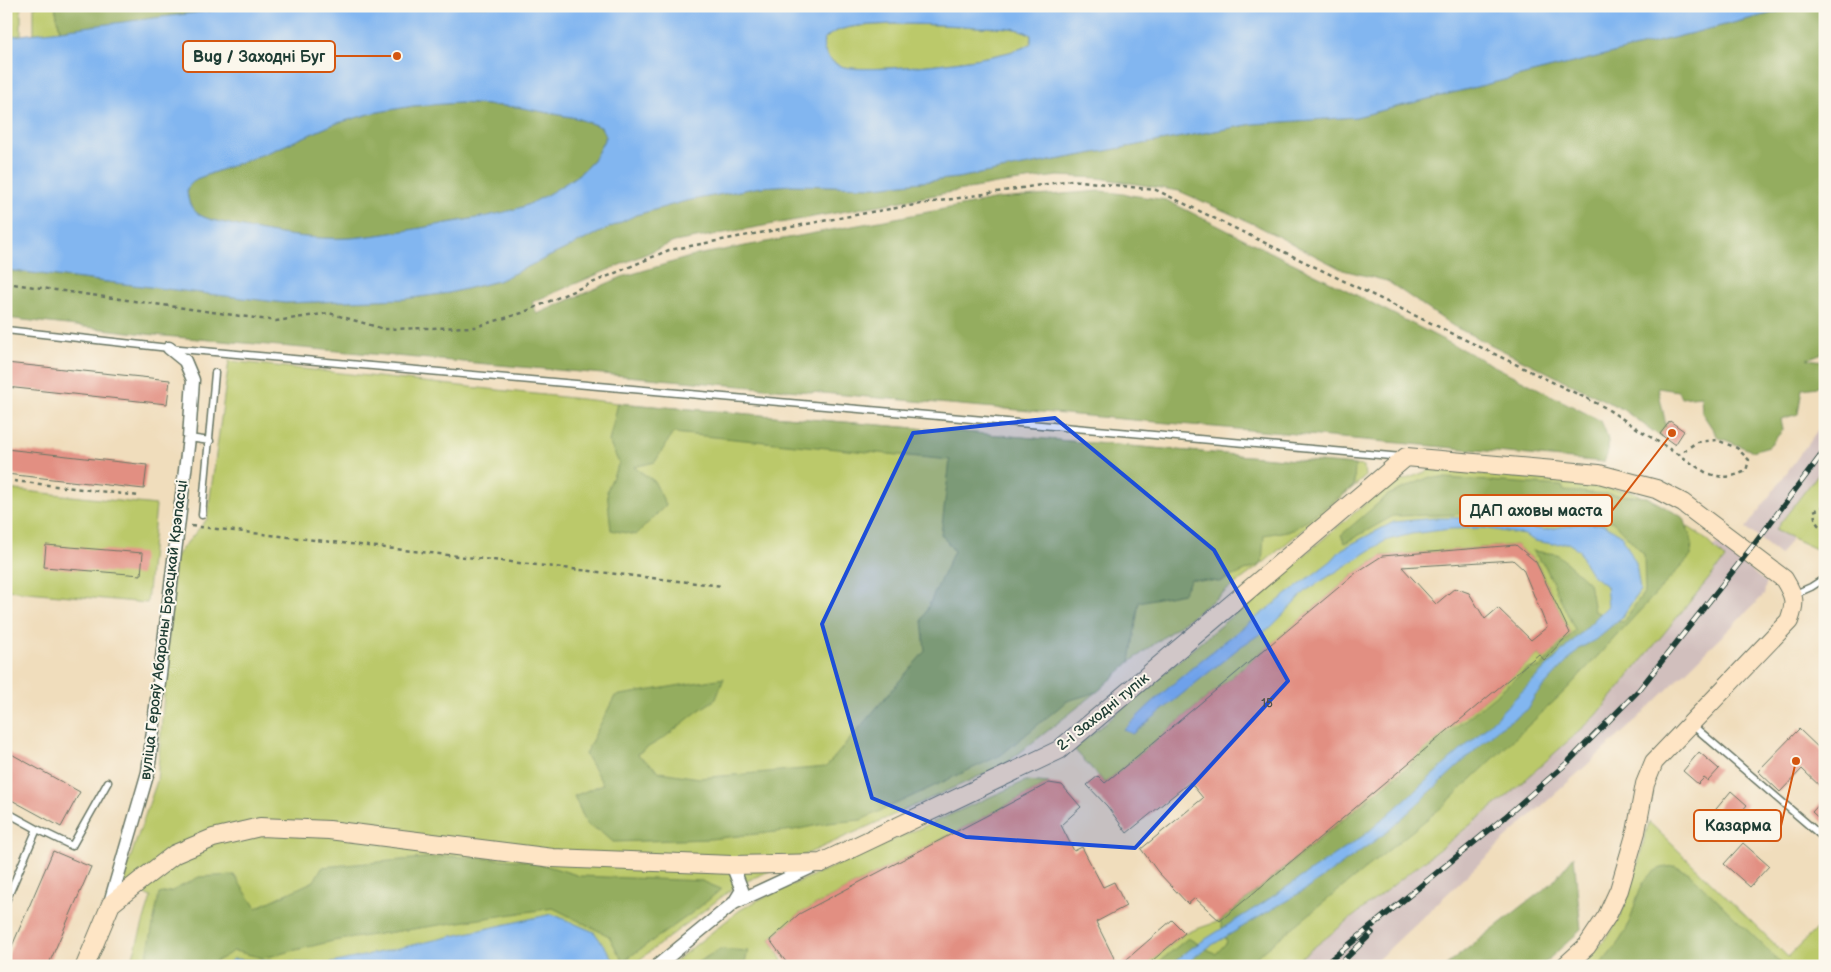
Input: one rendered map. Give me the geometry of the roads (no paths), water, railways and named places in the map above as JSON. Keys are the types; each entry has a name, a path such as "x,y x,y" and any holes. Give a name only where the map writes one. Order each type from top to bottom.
{"main road":[{"path":"1406,457 1600,474 1656,489 1684,503 1784,579 1793,595 1794,608 1789,621 1690,722 1654,762 1645,784 1636,832 1619,890 1607,916 1587,946 1565,966"},
{"name":"2-і Заходні тупік","path":"821,863 1059,750 1406,457"},
{"name":"вуліца Герояў Абароны Брэсцкай Крэпасці","path":"85,966 111,904 175,854 214,838 260,827 329,830 553,858 732,866 821,863"}],"street":[{"name":"вуліца Герояў Абароны Брэсцкай Крэпасці","path":"107,916 148,772 189,438 193,380 185,362 169,348"},
{"name":"2-і Заходні тупік","path":"657,966 734,903 821,863"},
{"path":"732,866 742,890 734,903"}],"lane":[{"path":"6,330 169,348 1406,457"},
{"path":"202,515 215,373"},
{"path":"189,438 210,441"},
{"path":"1793,595 1825,578"},
{"path":"1690,722 1825,839"},
{"path":"6,812 72,846 108,782"},
{"path":"6,900 37,829"}],"water":[{"path":"248,6 1801,6 1356,117 1253,124 957,178 875,187 793,185 760,187 686,201 636,215 498,281 449,293 404,299 285,303 6,270 6,37","holes":["891,24 1012,28 1031,35 1031,43 1020,49 998,55 907,67 855,68 841,66 833,62 825,52 824,40 838,31 856,26","460,103 517,107 576,118 601,127 606,136 595,157 581,173 529,204 513,210 485,216 388,234 336,238 292,236 263,231 202,216 191,206 188,198 187,188 196,179 274,150 334,124 373,113 413,106"]},
{"path":"1435,518 1482,518 1544,530 1578,524 1604,524 1621,535 1636,563 1640,590 1622,617 1595,640 1580,648 1535,696 1527,710 1499,728 1387,832 1308,888 1202,951 1184,966 1169,966 1193,947 1366,834 1476,737 1608,606 1606,586 1591,574 1579,550 1568,543 1553,544 1535,541 1524,535 1483,528 1450,529 1411,534 1385,541 1307,590 1271,627 1240,647 1133,734 1124,730 1198,663 1331,561 1342,549 1394,522"},
{"path":"552,914 594,932 613,958 610,966 225,966 233,959 327,964"}],"railway":[{"path":"1323,966 1505,817 1567,763 1639,690 1756,542 1825,450"},
{"path":"1338,966 1372,933"}],"place":[{"name":"Bug / Заходні Буг","path":"397,56"},
{"name":"ДАП аховы маста","path":"1672,433"},
{"name":"Казарма","path":"1796,761"}]}
